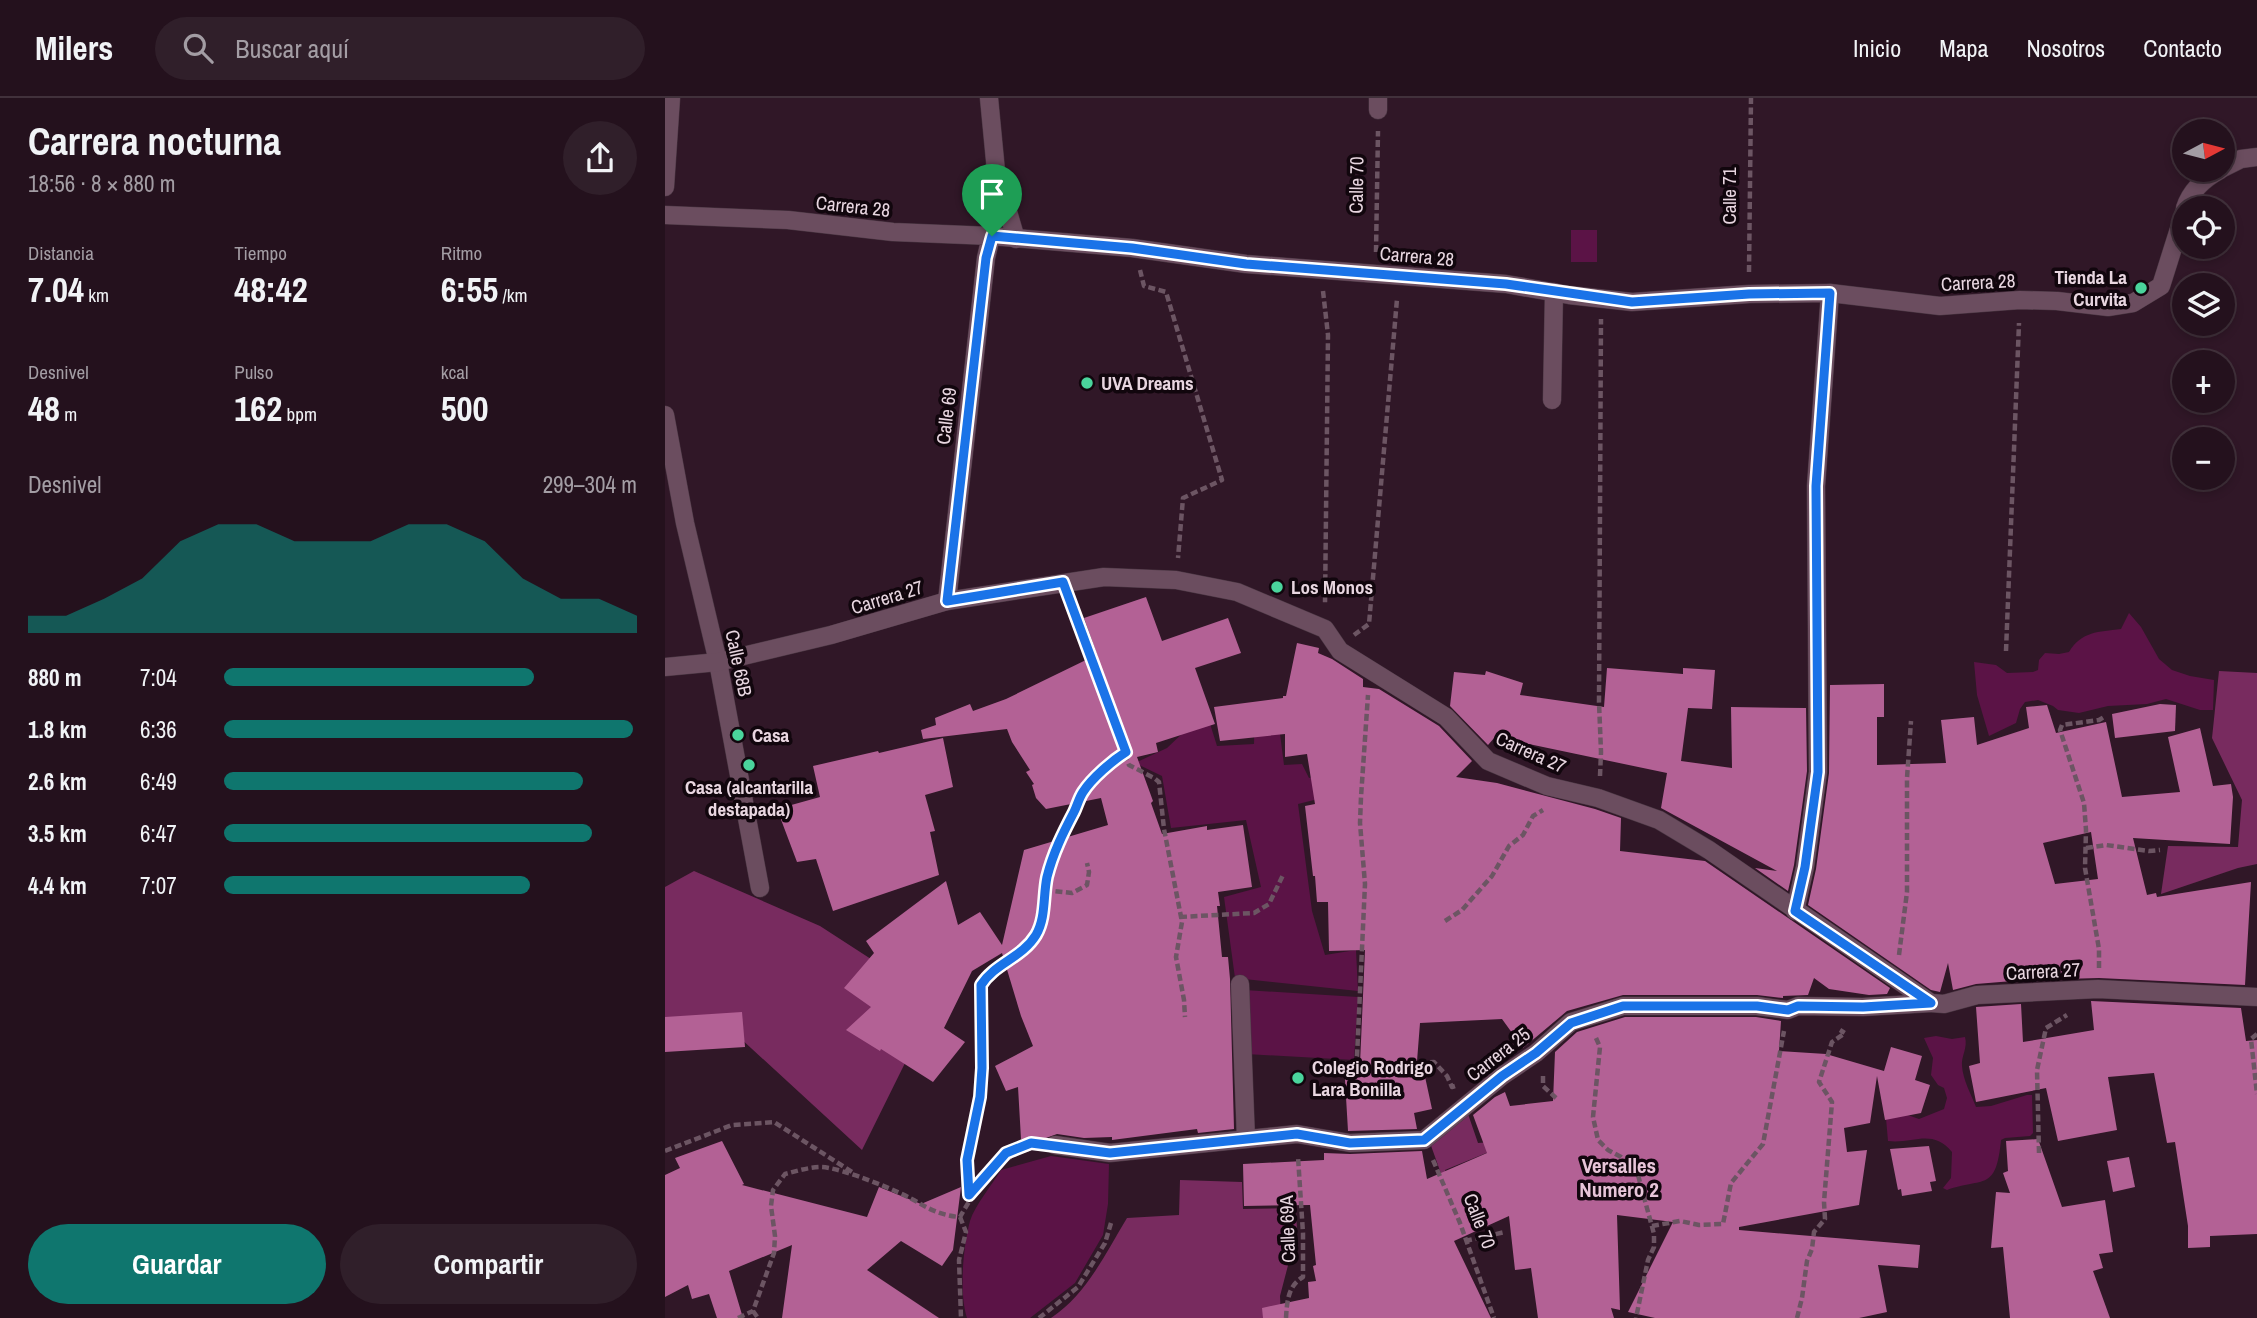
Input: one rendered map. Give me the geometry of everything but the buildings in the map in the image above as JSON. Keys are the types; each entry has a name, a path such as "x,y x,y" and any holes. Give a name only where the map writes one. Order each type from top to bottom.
{"street":[{"path":"665,187 671,98"},
{"path":"989,98 996,172 1016,239"},
{"path":"2235,162 2257,157"},
{"path":"2189,196 2202,182"},
{"name":"Carrera 28","path":"665,215 788,220 893,232 992,236 1132,248 1246,264 1506,284 1632,302 1749,294 1830,293 1940,306 2020,300 2108,307 2133,303 2161,286 2172,251"},
{"name":"Calle 69","path":"947,601 986,258 992,236"},
{"path":"1552,400 1554,292"},
{"path":"1795,911 1805,867 1818,772 1816,486 1830,293"},
{"name":"Calle 68B","path":"665,415 718,662 760,888"},
{"name":"Carrera 27","path":"665,667 718,662 831,635 947,601 1104,576 1176,580 1237,592 1325,629 1340,651 1446,717 1488,761 1547,786 1598,798 1659,820 1709,850 1931,1003 1944,1004 1977,995 2094,990 2257,997"},
{"path":"1240,984 1246,1139"},
{"name":"Carrera 25","path":"1424,1140 1571,1023 1623,1006 1757,1006 1788,1010 1798,1006 1863,1007 1931,1003"},
{"path":"1055,1144 1110,1153 1297,1134 1350,1143 1424,1140"}],"path":[{"name":"Calle 71","path":"1749,294 1751,98"},
{"name":"Calle 70","path":"1375,273 1378,104"},
{"path":"1321,271 1328,335 1325,629"},
{"path":"1340,651 1344,641 1369,624 1399,277"},
{"path":"1166,292 1222,480 1183,498 1176,580"},
{"path":"1598,798 1601,752 1601,298"},
{"path":"2006,651 2020,300"},
{"path":"1063,582 1129,765 1159,782 1164,829 1180,917 1181,936 1176,957 1185,1017"},
{"path":"1353,1066 1357,1056 1360,1000 1364,884 1360,823 1370,670"},
{"path":"2039,1153 2036,1070 2046,1028 2083,1007 2094,990 2099,949 2085,868 2087,830 2084,803 2060,730 2062,725 2104,717"},
{"path":"1896,980 1907,892 1907,778 1911,721"},
{"path":"1055,1144 1031,1143 1006,1153 969,1195 967,1160 980,1097 982,1068 981,985 988,974 1028,947 1037,933 1042,922 1045,890 1054,852 1083,791 1113,760 1124,754"},
{"path":"1445,921 1462,910 1492,876 1510,846 1523,835 1533,816 1548,807 1564,790"},
{"path":"2086,848 2106,845 2160,850"},
{"path":"1045,890 1072,892 1087,885 1087,863"},
{"path":"1180,917 1254,913 1269,904 1283,875"},
{"path":"1797,1318 1814,1232 1825,1219 1832,1102 1819,1082 1832,1042 1845,1033 1812,1013 1811,1006"},
{"path":"1652,1226 1680,1221 1699,1225 1723,1224 1731,1183 1763,1144 1788,1010"},
{"path":"1571,1023 1579,1031 1595,1033 1600,1047 1593,1117 1598,1140 1621,1157 1638,1175 1652,1226 1654,1247 1648,1260 1636,1318"},
{"path":"2257,1034 2251,1039 2257,1094"},
{"path":"1389,1070 1408,1064 1434,1062 1447,1076 1451,1087 1474,1085 1479,1096"},
{"path":"665,1151 732,1125 774,1122 859,1177"},
{"name":"Calle 69A","path":"1286,1318 1289,1294 1294,1282 1303,1277 1297,1134"},
{"name":"Calle 70","path":"1424,1140 1454,1209 1494,1318"},
{"path":"961,1318 959,1260 965,1232 960,1217 975,1191 1007,1159 1019,1150 1055,1144"},
{"path":"738,1318 753,1311 774,1253 771,1206 773,1190 785,1174 821,1167 835,1169 924,1207 948,1216 960,1217"},
{"path":"1039,1318 1078,1287 1105,1243 1111,1223"},
{"path":"1465,1241 1505,1232"},
{"path":"753,1311 758,1318"}],"shaded area":[{"path":"1571,230 1597,230 1597,262 1571,262"},
{"path":"2129,613 2141,627 2159,659 2172,670 2214,680 2213,710 2200,710 2166,699 2147,704 2108,706 2079,713 2058,710 2038,700 2025,702 2016,723 1989,736 1977,695 1974,662 1996,665 2007,673 2033,672 2038,670 2039,660 2045,653 2069,652 2085,636 2121,629"},
{"path":"2219,671 2257,673 2257,864 2161,894 2168,846 2238,847 2242,800 2212,738"},
{"path":"1255,706 1277,710 1284,765 1302,764 1309,778 1344,770 1342,793 1298,804 1312,911 1325,955 1356,950 1358,991 1235,978 1224,897 1261,887 1246,820 1171,828 1162,776 1135,763 1167,748 1206,711 1217,746 1254,744"},
{"path":"694,871 820,926 874,961 907,1059 862,1150 714,1014 665,1022 665,887"},
{"path":"1244,990 1358,997 1354,1060 1246,1054"},
{"path":"1936,1036 1952,1039 1965,1037 1963,1071 1976,1107 1991,1106 2032,1095 2033,1133 2030,1136 2001,1140 1996,1168 1986,1180 1947,1190 1943,1188 1951,1178 1952,1152 1945,1145 1930,1139 1888,1141 1885,1107 1919,1119 1944,1109 1947,1098 1944,1088 1938,1085 1931,1075 1933,1058 1924,1038"},
{"path":"1468,1114 1478,1143 1518,1140 1445,1170 1448,1178 1444,1182 1429,1140"},
{"path":"1051,1156 1109,1164 1108,1204 1103,1235 1075,1283 1030,1318 967,1318 963,1296 965,1244 976,1208 1001,1170"},
{"path":"1180,1180 1242,1182 1243,1209 1296,1208 1297,1231 1280,1296 1281,1318 1051,1318 1085,1285 1127,1218 1179,1215"}],"place":[{"name":"Tienda La Curvita","path":"2141,288"},
{"name":"UVA Dreams","path":"1087,383"},
{"name":"Los Monos","path":"1277,587"},
{"name":"Casa","path":"738,735"},
{"name":"Casa (alcantarilla destapada)","path":"749,765"},
{"name":"Colegio Rodrigo Lara Bonilla","path":"1298,1078"}],"district":[{"name":"Versalles Numero 2","path":"1619,1177"}],"route":[{"path":"992,236 1132,248 1246,264 1506,284 1632,302 1749,294 1830,293 1816,486 1818,772 1805,867 1795,911 1931,1003 1863,1007 1798,1006 1788,1010 1757,1006 1623,1006 1571,1023 1424,1140 1350,1143 1297,1134 1110,1153 1031,1143 1006,1153 969,1195 967,1160 980,1097 982,1068 981,985 988,974 1028,947 1037,933 1042,922 1043,898 1054,852 1083,791 1113,760 1126,752 1063,582 947,601 986,258 992,236"}]}
